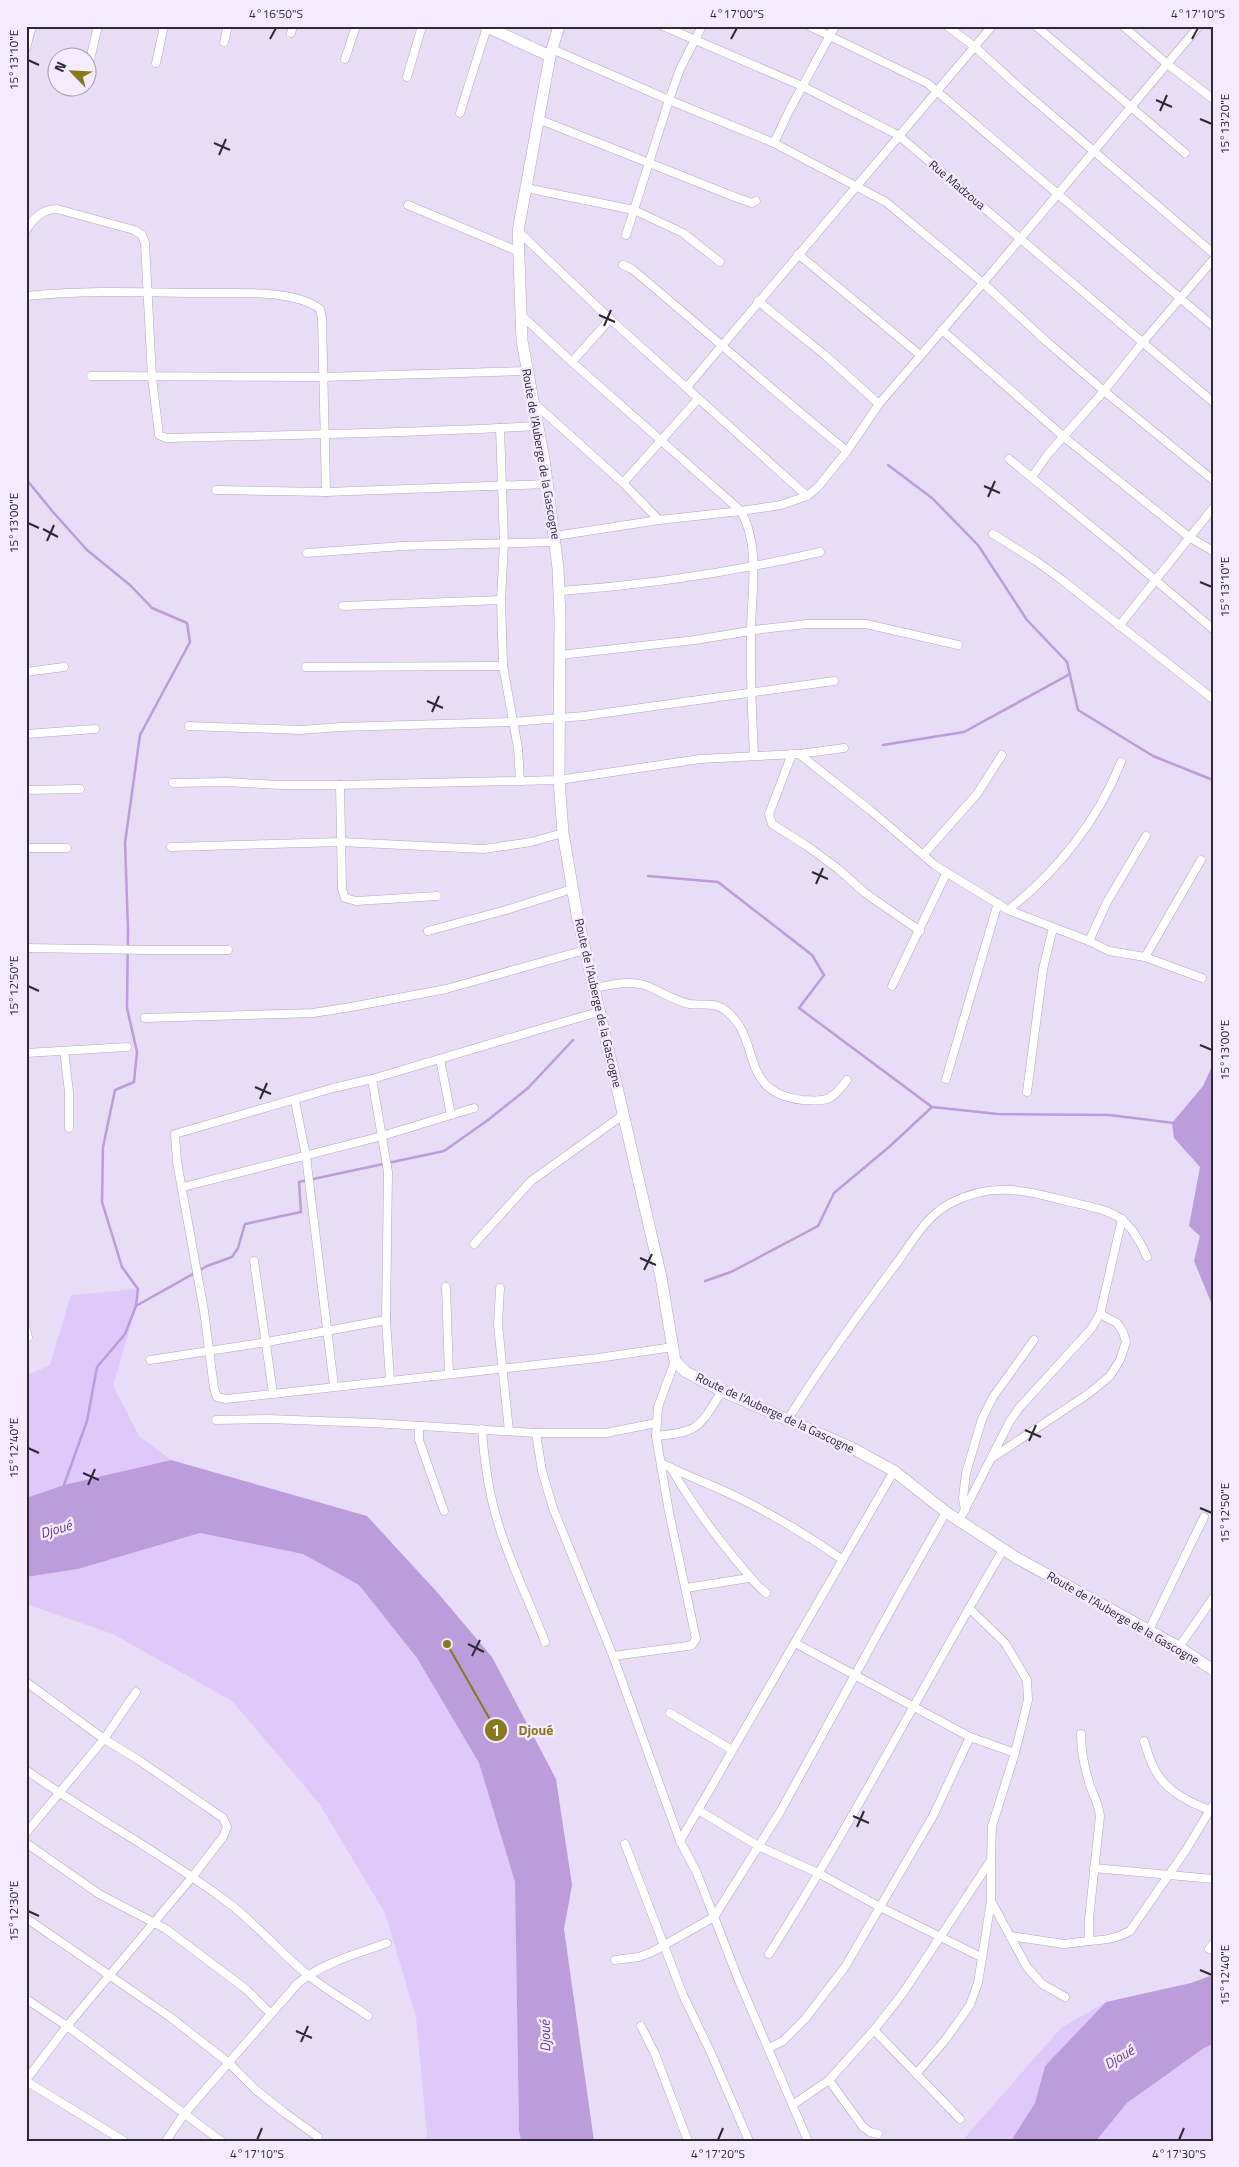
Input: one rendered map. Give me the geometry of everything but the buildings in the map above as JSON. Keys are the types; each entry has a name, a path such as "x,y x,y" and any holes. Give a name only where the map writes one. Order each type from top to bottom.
{"street":[{"path":"26,48 32,26"},
{"path":"93,48 98,26"},
{"path":"156,63 164,26"},
{"path":"224,42 228,26"},
{"path":"345,59 356,26"},
{"path":"407,77 422,26"},
{"name":"Route de l'Auberge de la Gascogne","path":"559,26 551,52 518,231 522,341 548,484 556,539 560,591 559,780 563,833 572,889 585,950 601,1012 661,1277 676,1361 686,1372 722,1391 852,1448 894,1471 946,1512 1004,1550 1148,1632 1179,1647 1213,1670"},
{"name":"Rue Madzoua","path":"663,26 802,86 898,135 1213,402"},
{"path":"626,235 668,100 694,39 702,26"},
{"path":"810,26 917,78 937,92 1213,326"},
{"path":"774,143 802,86 835,26"},
{"path":"947,26 975,47 1094,152 1213,253"},
{"path":"687,387 854,187 992,26"},
{"path":"1036,26 1185,153"},
{"path":"1123,26 1166,63 1213,99"},
{"path":"307,553 402,546 504,544 556,539 659,520 782,505 807,496 818,488 847,451 879,404 1199,26"},
{"path":"460,113 486,27 774,143 854,187 867,191 886,202 983,283 1104,390 1213,480"},
{"path":"538,119 735,197 752,203 756,201"},
{"path":"526,188 634,210 683,233 720,262"},
{"path":"408,206 520,252"},
{"path":"26,230 40,214 49,209 58,209 134,230 142,235 145,243 152,376 157,428 159,435 166,438 324,435 537,426"},
{"path":"518,231 610,319 807,496"},
{"path":"798,254 920,355"},
{"path":"1032,477 1048,454 1213,260"},
{"path":"624,265 632,269 722,344 786,401 847,451"},
{"path":"26,296 97,291 274,295 312,303 320,309 322,318 326,492"},
{"path":"758,301 826,356 879,404"},
{"path":"521,315 660,441 741,511 747,523 752,568 750,631 754,756"},
{"path":"572,362 610,319"},
{"path":"942,330 1064,437 1188,537 1213,551"},
{"path":"91,376 323,377 526,371"},
{"path":"623,483 698,399"},
{"path":"533,402 623,483 659,520"},
{"path":"500,428 504,544 501,600 503,666 518,748 520,781"},
{"path":"1009,459 1213,629"},
{"path":"216,490 326,492 503,484 548,484"},
{"path":"1119,626 1213,508"},
{"path":"993,534 1036,561 1213,699"},
{"path":"560,591 636,585 752,568 820,552"},
{"path":"343,606 501,600"},
{"path":"560,655 695,640 807,624 866,624 958,645"},
{"path":"306,667 503,666"},
{"path":"26,672 64,667"},
{"path":"189,726 301,730 560,719 834,682"},
{"path":"26,734 95,729"},
{"path":"173,783 227,782 280,785 340,785 559,780 700,759 795,754 844,748"},
{"path":"795,754 946,874 1008,910 1090,941 1110,951 1145,957 1202,978"},
{"path":"795,754 769,814 772,824 807,846 837,868 865,893 920,931"},
{"path":"923,855 977,794 1002,755"},
{"path":"1008,910 1030,893 1091,820 1107,796 1121,762"},
{"path":"340,785 342,889 345,898 356,902 437,896"},
{"path":"26,790 80,789"},
{"path":"171,847 341,842 484,849 532,842 563,833"},
{"path":"1090,941 1107,902 1146,836"},
{"path":"26,848 67,848"},
{"path":"1145,957 1201,860"},
{"path":"892,986 946,874"},
{"path":"428,931 506,910 572,889"},
{"path":"946,1078 998,903"},
{"path":"1027,1092 1042,978 1053,928"},
{"path":"26,948 228,950"},
{"path":"145,1018 290,1014 369,1004 446,989 585,950"},
{"path":"595,988 619,984 642,984 682,1002 715,1004 726,1010 735,1018 744,1036 753,1066 761,1078 768,1087 786,1098 827,1101 835,1096 847,1080"},
{"path":"601,1012 175,1134 177,1162 183,1187 214,1388 217,1397 226,1399 598,1358 673,1346"},
{"path":"26,1053 127,1047"},
{"path":"64,1051 69,1092 69,1128"},
{"path":"440,1059 451,1115"},
{"path":"372,1079 388,1172 386,1320 390,1380"},
{"path":"295,1101 306,1156 329,1330 334,1386"},
{"path":"183,1187 382,1136 474,1108"},
{"path":"474,1244 531,1181 623,1115"},
{"path":"787,1421 807,1388 885,1278 935,1213 949,1204 969,1196 1004,1188 1027,1191 1092,1207 1122,1219 1138,1236 1147,1257"},
{"path":"959,1521 1018,1408 1091,1329 1100,1314 1122,1219"},
{"path":"254,1261 274,1393"},
{"path":"446,1287 449,1374"},
{"path":"500,1288 498,1326 509,1431"},
{"path":"990,1459 1088,1394 1110,1376 1120,1360 1126,1342 1124,1332 1117,1324 1100,1314"},
{"path":"150,1360 209,1352 386,1320"},
{"path":"965,1510 963,1498 966,1473 982,1419 999,1390 1034,1340"},
{"path":"613,1656 692,1645 696,1639 656,1436 658,1406 676,1361"},
{"path":"656,1436 690,1431 702,1422 722,1391"},
{"path":"216,1420 268,1419 482,1429 536,1434 606,1433 656,1423"},
{"path":"419,1426 419,1440 444,1512"},
{"path":"482,1429 484,1457 496,1516 530,1608 545,1642"},
{"path":"536,1434 542,1471 553,1508 613,1656 680,1841 697,1873 739,1981 794,2104 808,2141"},
{"path":"661,1462 778,1518 808,1535 843,1560"},
{"path":"671,1468 691,1503 750,1578 766,1593"},
{"path":"680,1841 894,1471"},
{"path":"615,1960 639,1957 663,1946 714,1917 760,1847 946,1512"},
{"path":"1148,1632 1204,1517"},
{"path":"769,1954 915,1707 969,1608 1004,1550"},
{"path":"686,1588 750,1578"},
{"path":"1179,1647 1213,1598"},
{"path":"916,2074 946,2039 970,2005 978,1983 991,1901 990,1860 992,1826 1015,1752 1028,1700 1027,1680 1005,1643 969,1608"},
{"path":"795,1643 854,1677 970,1737 1015,1752"},
{"path":"26,1682 104,1740 137,1759 223,1818 227,1827 223,1837 193,1876 67,2026 26,2081 124,2141"},
{"path":"26,1833 104,1740 136,1692"},
{"path":"670,1713 732,1750"},
{"path":"1081,1734 1083,1760 1100,1810 1088,1941"},
{"path":"769,2048 794,2031 830,1988 845,1966 933,1816 970,1737"},
{"path":"1010,1936 1037,1942 1064,1944 1120,1937 1130,1931 1170,1874 1212,1809 1181,1796 1164,1783 1155,1772 1144,1740"},
{"path":"26,1770 59,1793 193,1876 266,1934 308,1975 368,2016"},
{"path":"698,1810 760,1847 818,1873 880,1907 981,1957"},
{"path":"26,1844 100,1894 155,1921 247,1990 271,2014"},
{"path":"625,1844 683,1995 712,2053 749,2141"},
{"path":"794,2104 829,2080 903,1994 990,1860"},
{"path":"1094,1868 1213,1879"},
{"path":"991,1901 1027,1967 1042,1984 1065,1997"},
{"path":"26,1918 170,2017 229,2063 256,2090 318,2138"},
{"path":"166,2141 184,2114 298,1983 308,1975 336,1961 387,1943"},
{"path":"26,2000 67,2026 221,2141"},
{"path":"642,2026 655,2054 688,2141"},
{"path":"874,2030 960,2119"},
{"path":"829,2080 863,2127 870,2132 878,2134"}],"shaded area":[{"path":"138,1289 132,1321 113,1386 139,1436 171,1460 64,1485 26,1498 26,1376 50,1365 71,1295"},
{"path":"200,1533 303,1554 359,1585 417,1658 479,1763 515,1882 519,2131 521,2141 424,2141 427,2134 416,2017 385,1913 319,1803 232,1701 113,1634 26,1604 26,1577 78,1569"},
{"path":"1106,2002 1045,2066 1035,2103 1011,2141 962,2141 1061,2028"},
{"path":"1213,2044 1213,2141 1096,2141 1127,2103 1204,2048"}],"water":[{"path":"1213,1064 1213,1307 1194,1261 1200,1236 1189,1226 1200,1167 1174,1138 1172,1123 1203,1086"},
{"path":"171,1460 367,1516 437,1592 492,1657 556,1779 572,1885 564,1929 594,2141 521,2141 519,2131 515,1882 479,1763 417,1658 359,1585 303,1554 200,1533 78,1569 26,1577 26,1498 64,1485"},
{"path":"1213,1975 1213,2044 1204,2048 1127,2103 1096,2141 1011,2141 1035,2103 1045,2066 1106,2002 1191,1983"}],"waterway":[{"path":"888,465 932,498 978,545 1027,620 1067,662 1078,710 1153,756 1213,780"},
{"path":"26,479 87,550 130,585 152,608 187,623 190,642 140,735 125,843 128,929 127,1008 137,1052 134,1082 115,1090 103,1147 102,1202 122,1267 138,1289 136,1306 125,1334 97,1367 87,1421 64,1485 65,1488"},
{"path":"883,745 964,732 1070,674"},
{"path":"648,876 718,882 812,955 824,975 799,1008 932,1107 998,1114 1109,1115 1174,1123"},
{"path":"136,1306 207,1266 232,1257 238,1248 245,1224 301,1212 299,1182 444,1151 488,1120 528,1088 573,1040"},
{"path":"705,1281 731,1272 818,1226 834,1193 889,1147 932,1107"}],"place":[{"name":"Djoué","path":"447,1644"}]}
